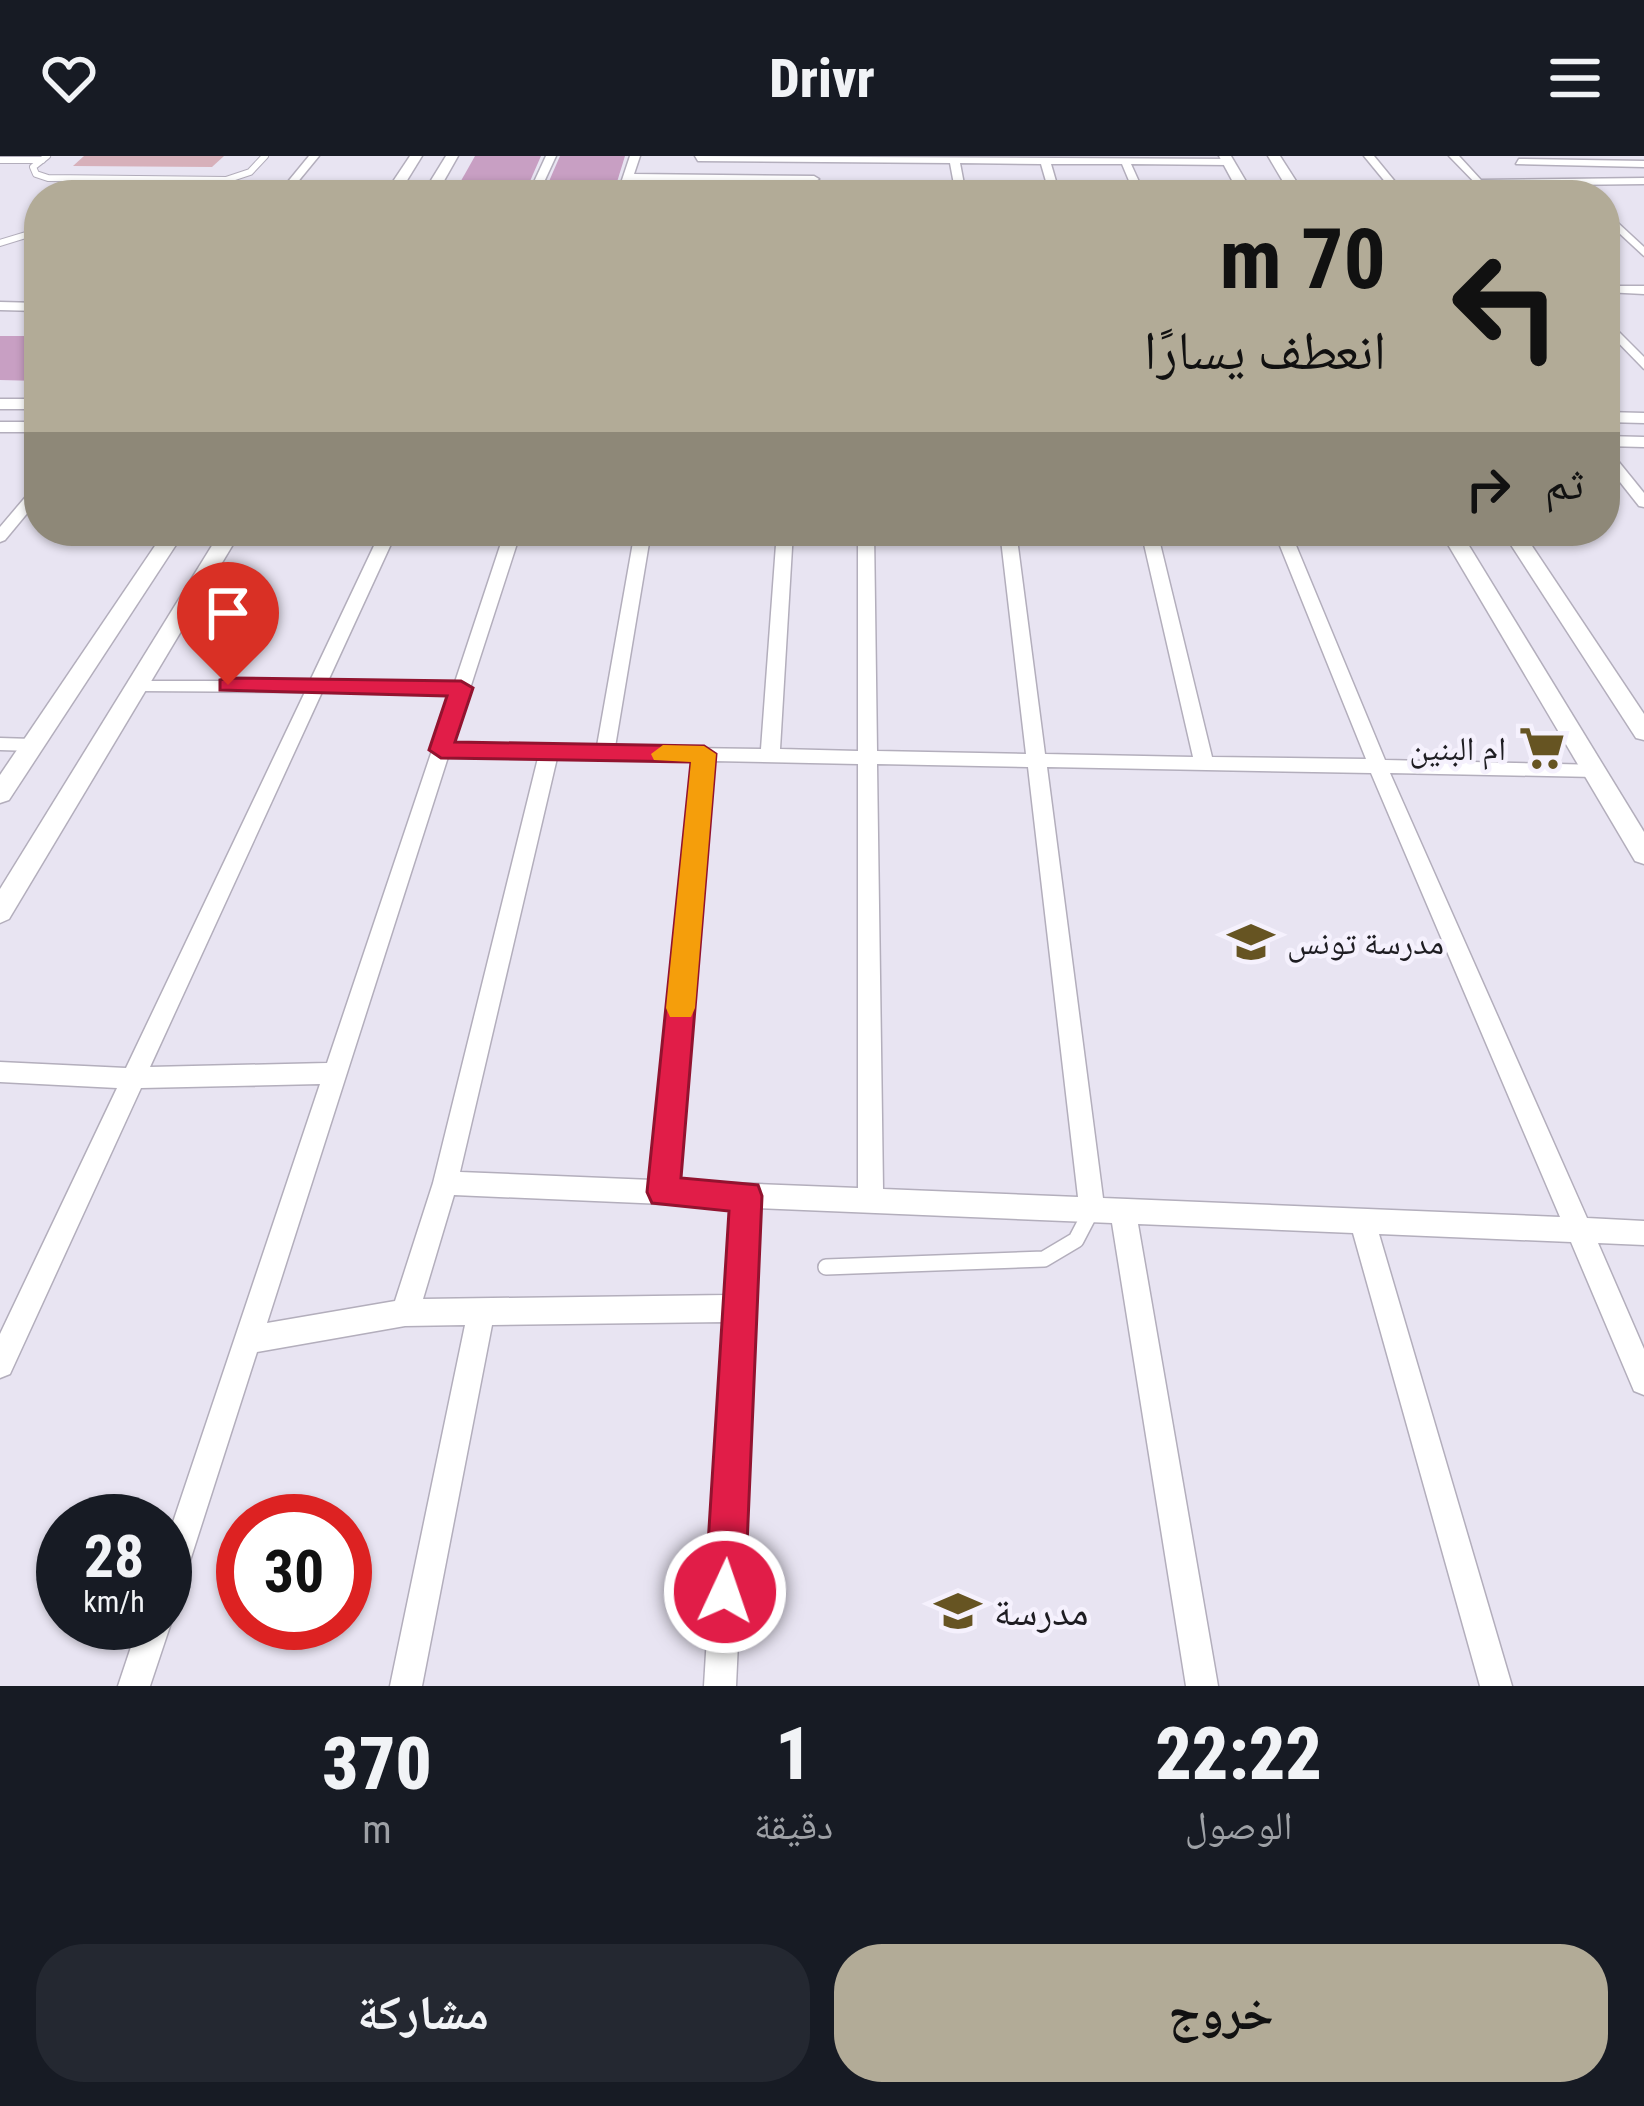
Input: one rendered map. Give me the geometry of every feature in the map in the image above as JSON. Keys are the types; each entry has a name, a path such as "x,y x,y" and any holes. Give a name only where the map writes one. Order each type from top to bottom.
{"street":[{"path":"295,180 314,156"},
{"path":"627,180 635,156"},
{"path":"1370,156 1388,180"},
{"path":"1454,156 1476,180"},
{"path":"694,178 698,157 1227,159"},
{"path":"628,176 814,178 815,159"},
{"path":"1516,159 1600,159 1642,171"},
{"path":"1516,159 1538,180"},
{"path":"1045,160 1051,180"},
{"path":"1586,180 1642,171"},
{"path":"1620,229 1644,253"},
{"path":"1620,339 1644,365"},
{"path":"1620,473 1644,503"},
{"path":"0,537 24,508"},
{"path":"0,794 166,546"},
{"path":"0,912 223,546"},
{"path":"0,1364 382,546"},
{"path":"192,1510 508,546"},
{"path":"605,753 640,546"},
{"path":"770,755 784,546"},
{"path":"866,546 872,1201"},
{"path":"1010,546 1092,1210"},
{"path":"1153,546 1204,763"},
{"path":"1288,546 1644,1381"},
{"path":"1459,546 1644,854"},
{"path":"1523,546 1634,700 1644,733"},
{"path":"138,685 461,688"},
{"path":"0,744 33,745"},
{"path":"441,750 1594,770"},
{"path":"405,1313 445,1184 549,752"},
{"path":"663,1192 704,754"},
{"path":"0,1072 131,1078 335,1072"},
{"path":"445,1184 1644,1233"},
{"path":"720,1686 746,1196"},
{"path":"1123,1211 1202,1686"},
{"path":"1362,1221 1496,1686"},
{"path":"248,1340 405,1313 740,1308"},
{"path":"406,1686 481,1312"},
{"path":"134,1686 146,1650"}],"lane":[{"path":"45,158 33,167 36,174 48,178 226,180 250,172 265,156"},
{"path":"0,160 45,158"},
{"path":"826,1268 1044,1259 1076,1240 1092,1210"}],"shaded area":[{"path":"84,156 224,156 212,167 73,166"}],"building":[{"path":"475,156 541,156 531,180 461,180"},
{"path":"560,156 625,156 618,180 550,180"},
{"path":"0,336 24,336 24,381 0,380"}],"slow traffic":[{"path":"663,754 704,754 680,1008"}],"place":[{"name":"ام البنين","path":"1542,748"},
{"name":"مدرسة تونس","path":"1251,942"},
{"name":"مدرسة","path":"958,1611"}],"route":[{"path":"228,685 461,688 441,750 704,754 663,1192 746,1196 725,1592"}]}
